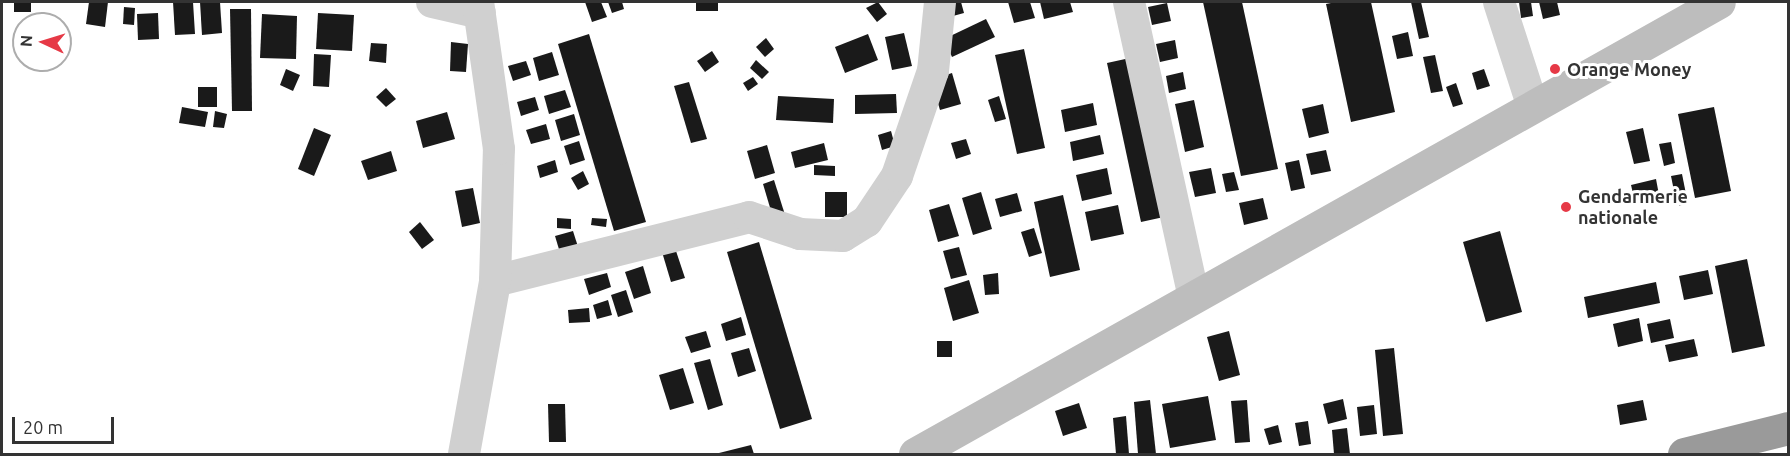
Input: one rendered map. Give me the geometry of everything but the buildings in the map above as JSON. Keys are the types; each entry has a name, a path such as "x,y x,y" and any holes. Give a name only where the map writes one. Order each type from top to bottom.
{"highway":[{"path":"1684,454 1788,428"}],"street":[{"path":"432,2 479,7 499,149 495,281 465,454"},
{"path":"495,281 749,217 800,234 843,236 867,221 897,176 929,81 940,2"},
{"path":"1129,2 1193,294"},
{"path":"1499,2 1533,107"},
{"path":"915,454 1193,294 1533,107 1688,10 1719,2"}],"place":[{"name":"Orange Money","path":"1555,69"},
{"name":"Gendarmerie nationale","path":"1566,207"}]}
